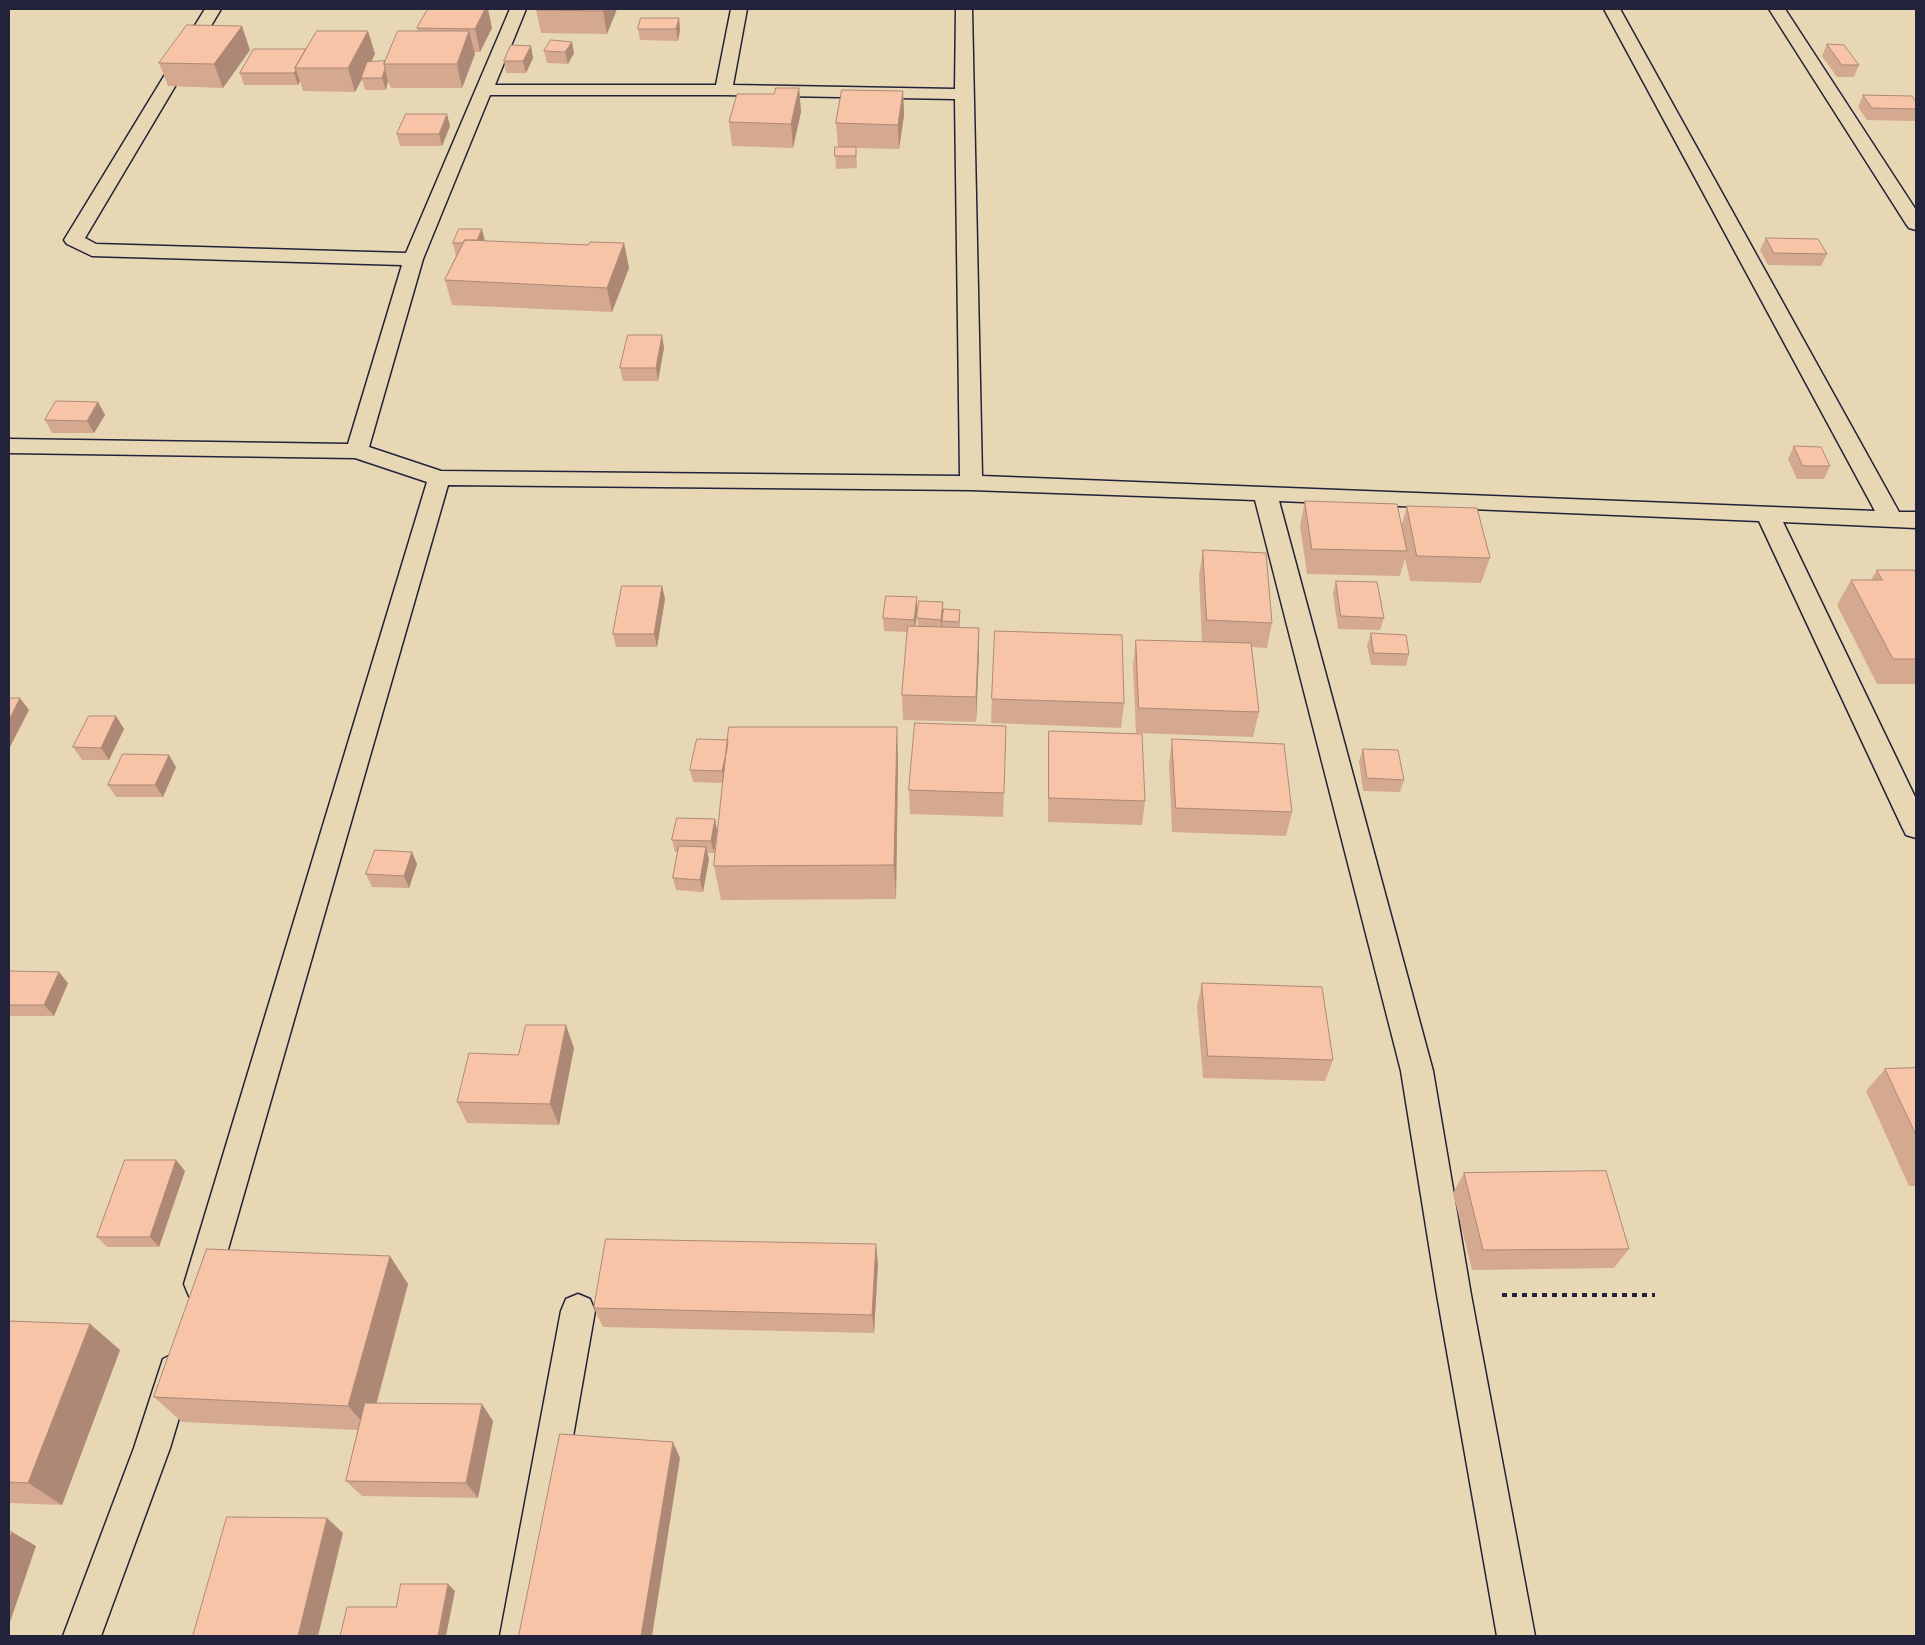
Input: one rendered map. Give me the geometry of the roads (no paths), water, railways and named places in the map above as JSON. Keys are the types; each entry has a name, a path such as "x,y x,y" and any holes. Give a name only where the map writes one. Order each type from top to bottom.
{"street":[{"path":"213,9 74,240 92,250 413,258"},
{"path":"357,451 413,258 486,90 518,9"},
{"path":"724,90 739,9"},
{"path":"964,9 971,483"},
{"path":"1612,9 1891,518"},
{"path":"1777,9 1916,224"},
{"path":"486,90 724,90 964,94"},
{"path":"9,446 357,451 439,478 971,483 1265,493 1916,520"},
{"path":"194,1306 439,478"},
{"path":"1265,493 1417,1071 1454,1295 1516,1636"},
{"path":"1767,514 1916,827"},
{"path":"519,1636 578,1312"},
{"path":"82,1636 152,1448 183,1344"}]}
